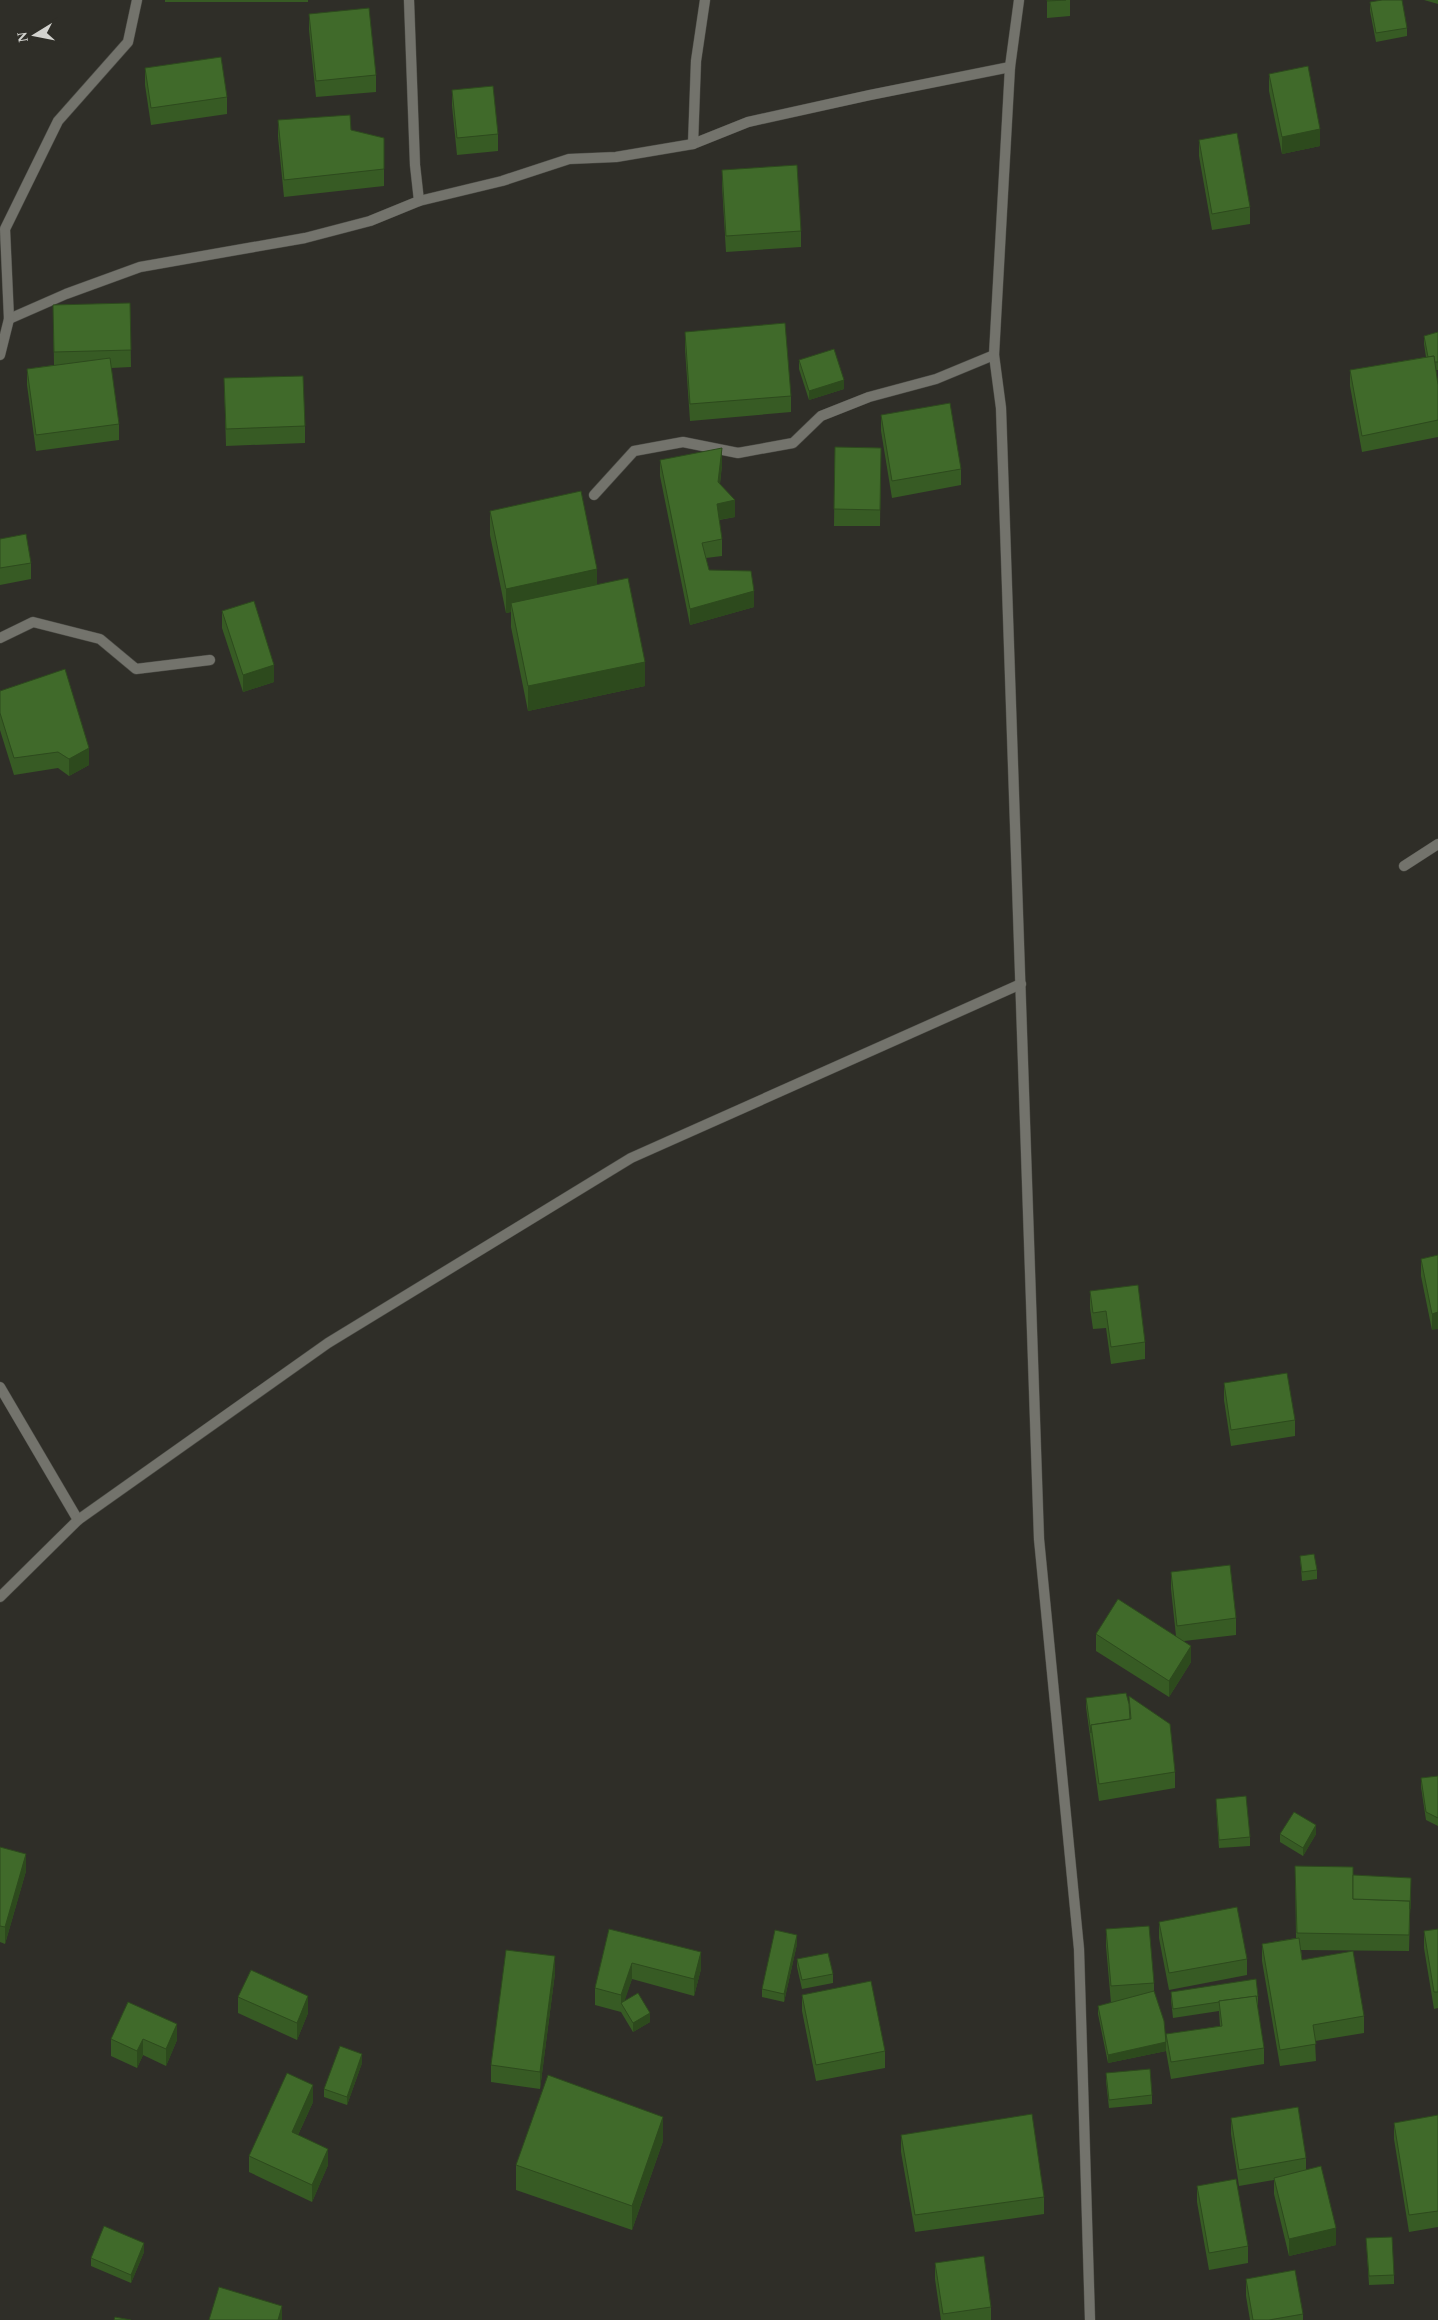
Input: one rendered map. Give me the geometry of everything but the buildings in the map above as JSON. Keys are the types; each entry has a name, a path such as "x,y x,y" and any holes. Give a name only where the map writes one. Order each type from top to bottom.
{"street":[{"path":"0,354 9,319 5,229 58,121 128,42 137,0"},
{"path":"409,0 415,165 419,202"},
{"path":"693,144 696,61 705,0"},
{"path":"1019,0 1010,67 994,355 1001,408 1039,1539 1079,1949 1090,2320"},
{"path":"9,319 66,294 140,267 305,238 370,221 419,202 502,182 569,159 616,156 693,144 748,122 1010,67"},
{"path":"594,495 634,451 683,442 738,452 793,443 821,416 868,397 936,379 994,355"},
{"path":"0,638 33,622 100,639 136,669 210,660"},
{"path":"1404,866 1438,844"},
{"path":"0,1597 78,1520 328,1343 632,1158 1021,984"},
{"path":"0,1387 78,1520"}]}
